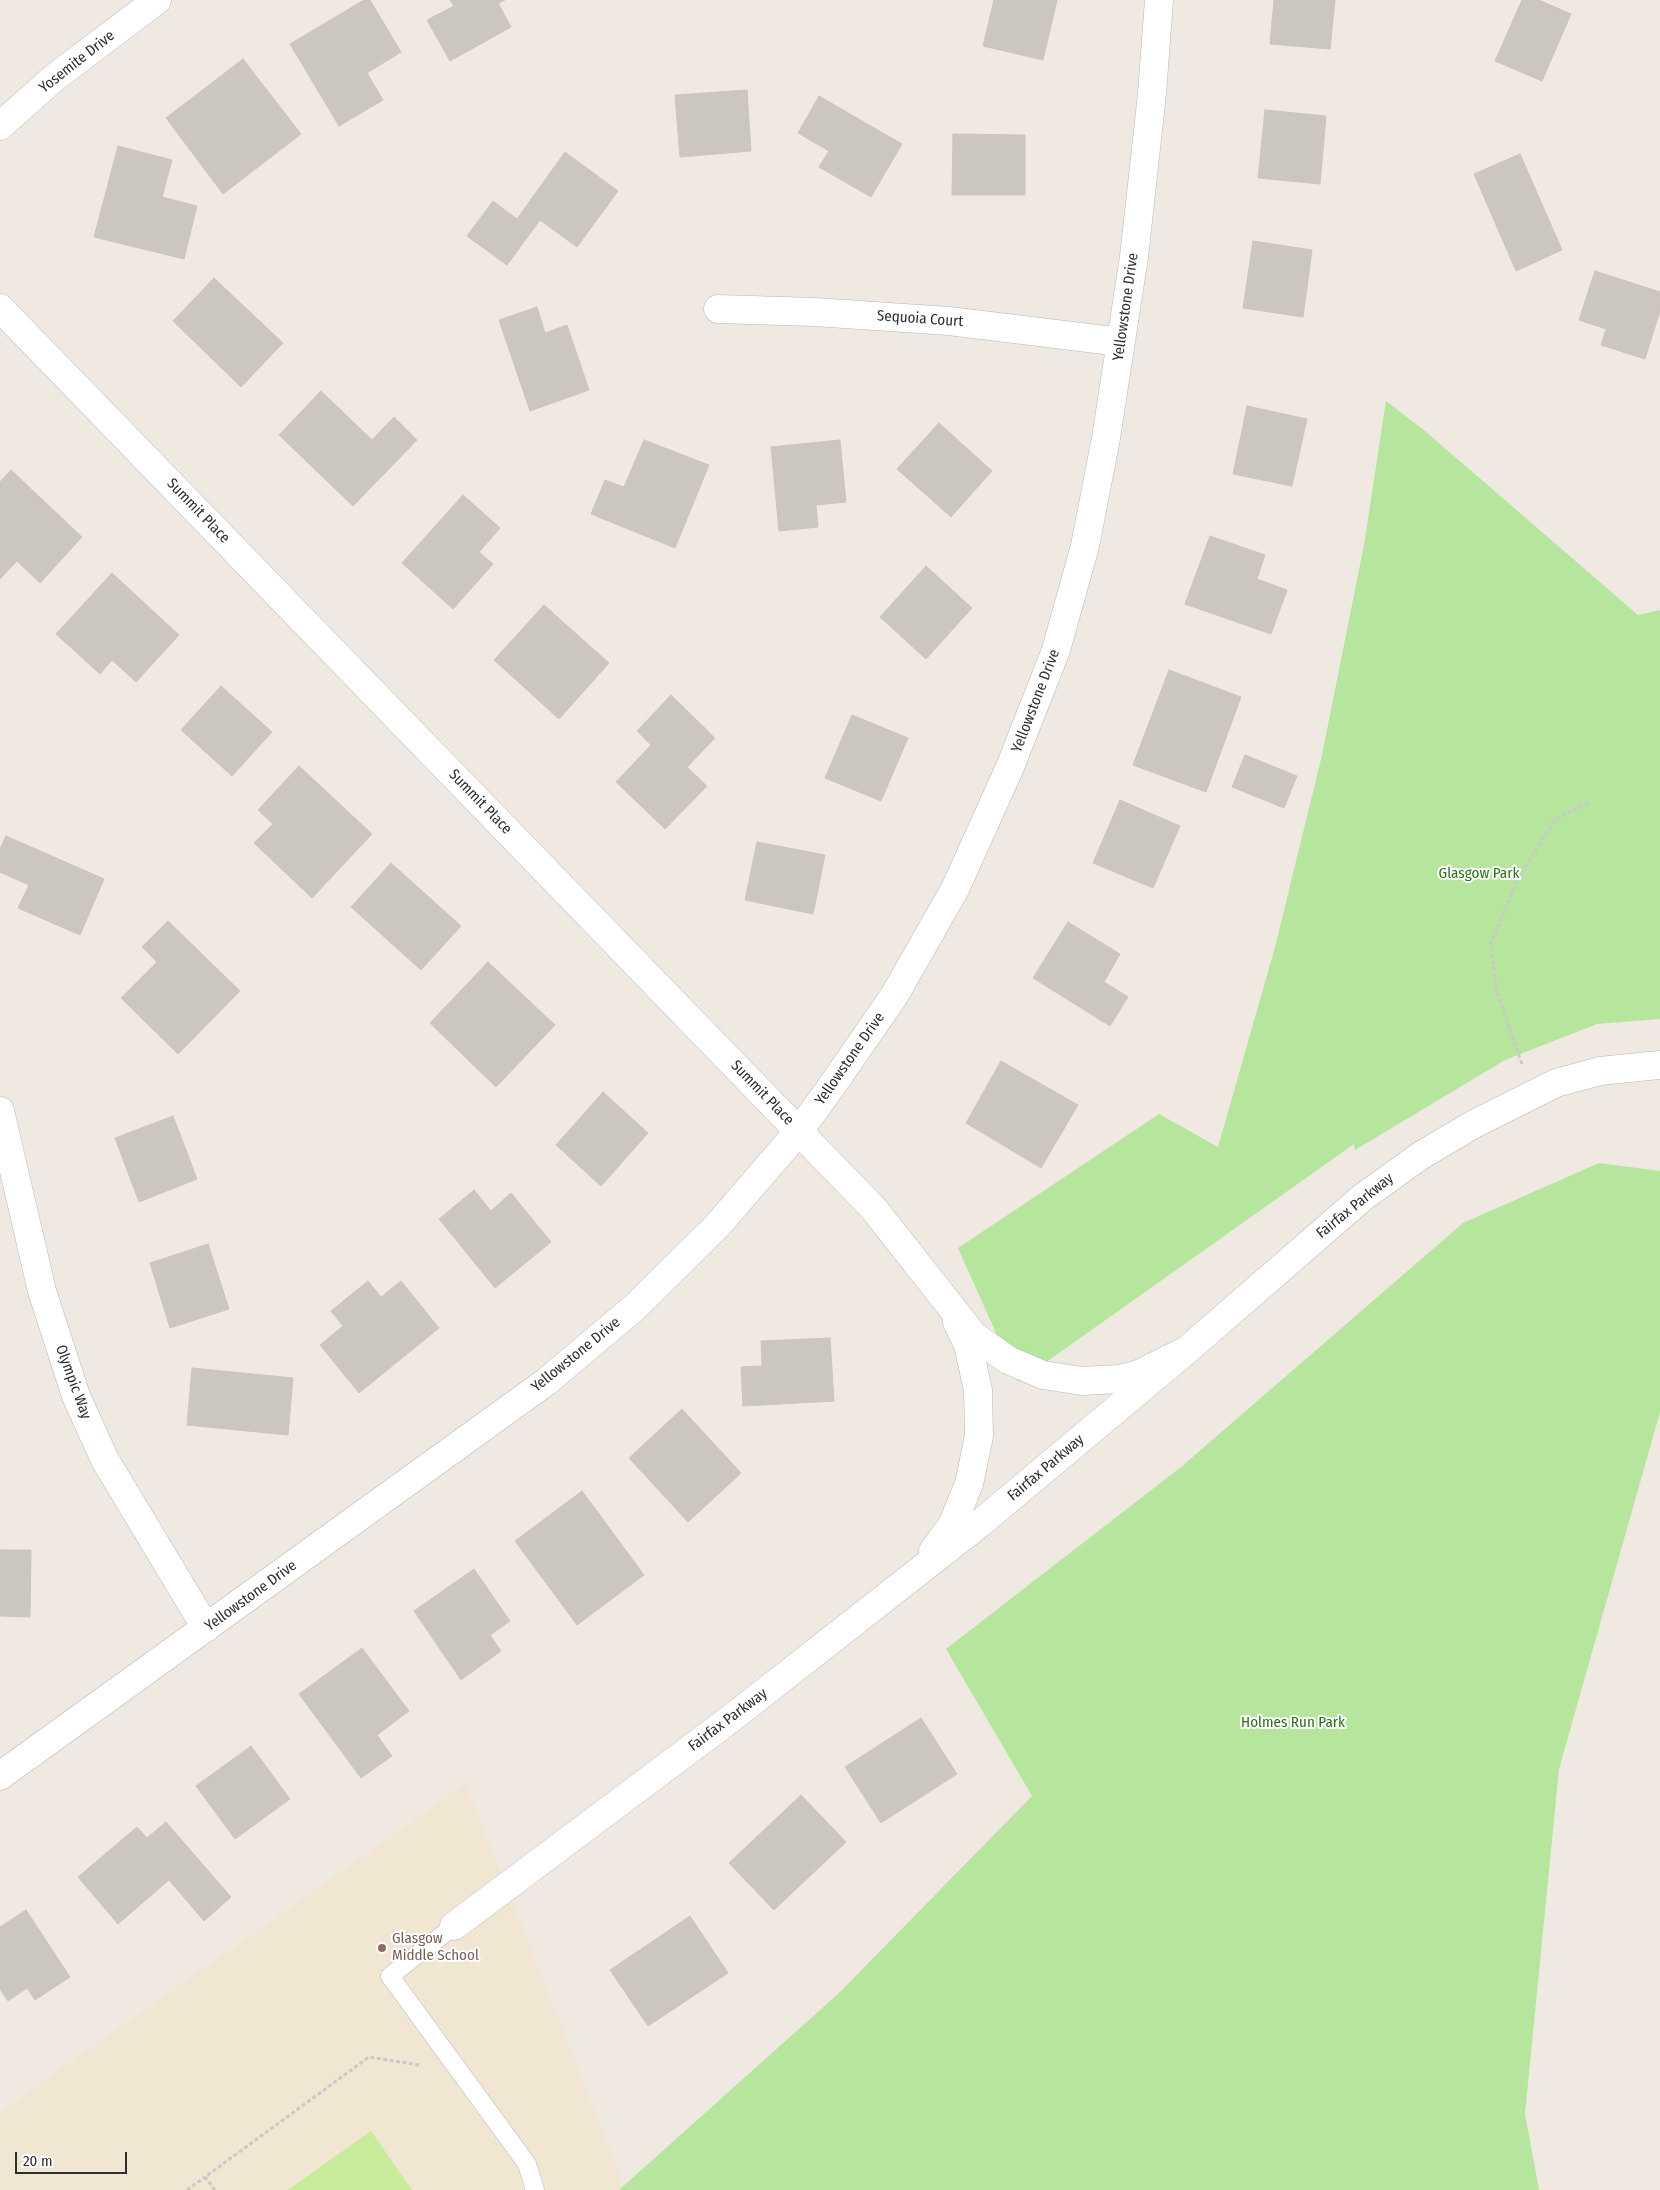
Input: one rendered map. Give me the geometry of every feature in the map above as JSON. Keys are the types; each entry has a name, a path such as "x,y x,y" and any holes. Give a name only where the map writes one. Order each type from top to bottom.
{"street":[{"name":"Yosemite Drive","path":"0,126 54,78 157,0"},
{"name":"Yellowstone Drive","path":"0,1776 546,1382 620,1320 717,1226 799,1131 894,996 955,889 1010,767 1056,650 1085,546 1106,438 1137,228 1152,94 1159,0"},
{"name":"Summit Place","path":"0,308 874,1209 974,1336 1008,1360 1043,1375 1082,1381 1120,1379 1138,1374 1187,1350"},
{"name":"Sequoia Court","path":"718,309 815,312 949,321 1121,342"},
{"name":"Fairfax Parkway","path":"454,1926 721,1726 978,1526 1187,1350 1363,1196 1428,1151 1474,1124 1556,1084 1600,1071 1660,1065"},
{"name":"Olympic Way","path":"0,1111 42,1290 76,1396 105,1460 206,1628"},
{"name":"Summit Place","path":"903,1584 939,1544 952,1525 969,1484 979,1436 976,1381 968,1345 949,1305"}],"lane":[{"path":"454,1926 390,1976 527,2164 535,2190"}],"path":[{"path":"1537,1093 1517,1055 1496,988 1490,944 1516,883 1554,820 1590,802"},
{"path":"187,2190 369,2057"},
{"path":"205,2177 215,2190"}],"shaded area":[{"name":"Glasgow Middle School","path":"466,1784 626,2190 0,2190 0,2112"}],"green space":[{"name":"Glasgow Park","path":"1386,401 1425,431 1638,615 1660,610 1660,1019 1597,1024 1505,1060 1355,1150 1354,1144 1018,1382 958,1248 1159,1114 1218,1147 1275,947 1322,755 1364,545"},
{"name":"Holmes Run Park","path":"1599,1163 1660,1171 1660,1412 1559,1769 1525,2114 1539,2190 619,2190 839,1993 1032,1796 946,1649 1181,1467 1463,1223"},
{"path":"371,2131 412,2190 288,2190"}],"building":[{"path":"364,0 370,0 401,52 367,73 383,100 339,126 290,44"},
{"path":"450,0 505,0 498,3 511,27 450,61 427,20 454,6"},
{"path":"994,0 1057,0 1043,60 983,46"},
{"path":"1274,0 1335,0 1330,49 1270,44"},
{"path":"1522,0 1539,0 1571,14 1542,81 1495,61"},
{"path":"243,59 301,134 223,194 166,118"},
{"path":"747,90 751,151 680,157 675,95"},
{"path":"819,96 902,144 871,197 819,167 829,151 798,133"},
{"path":"1265,110 1326,116 1320,184 1258,178"},
{"path":"953,134 1025,135 1025,195 952,195"},
{"path":"118,146 172,160 162,197 197,206 184,259 94,237"},
{"path":"565,152 618,191 577,247 540,220 507,265 467,236 493,201 517,219"},
{"path":"1520,154 1562,250 1516,271 1474,174"},
{"path":"1253,241 1312,250 1303,317 1243,308"},
{"path":"1595,271 1660,292 1660,311 1645,359 1601,345 1606,329 1579,320"},
{"path":"214,278 283,343 241,387 173,321"},
{"path":"537,307 545,333 567,325 589,390 530,411 499,320"},
{"path":"321,391 372,440 394,417 417,440 353,506 279,435"},
{"path":"1247,406 1307,419 1292,486 1233,474"},
{"path":"939,423 992,471 951,517 897,469"},
{"path":"644,440 709,465 675,548 591,514 605,480 624,487"},
{"path":"840,440 846,502 816,505 818,527 779,531 771,447"},
{"path":"11,470 82,537 40,583 17,561 0,579 0,482"},
{"path":"463,495 500,528 479,552 493,564 453,609 402,563"},
{"path":"1210,536 1265,555 1257,579 1287,590 1271,634 1185,604"},
{"path":"926,566 972,608 926,659 880,617"},
{"path":"112,573 179,635 136,682 112,660 100,674 56,634"},
{"path":"544,605 609,663 559,719 494,660"},
{"path":"1169,670 1241,697 1206,792 1133,765"},
{"path":"221,686 272,732 232,776 181,730"},
{"path":"671,695 715,738 687,767 707,786 665,829 616,782 651,745 637,731"},
{"path":"852,715 908,738 881,801 825,778"},
{"path":"1245,755 1297,776 1284,808 1232,787"},
{"path":"299,766 372,834 312,898 254,843 273,824 258,810"},
{"path":"1120,800 1180,826 1153,888 1093,863"},
{"path":"6,836 104,879 80,935 18,908 29,885 0,872 0,849"},
{"path":"757,842 825,855 813,914 745,900"},
{"path":"391,863 461,926 421,970 351,907"},
{"path":"168,921 240,991 178,1054 121,998 157,962 142,947"},
{"path":"1068,922 1120,954 1104,982 1128,997 1110,1026 1033,978"},
{"path":"488,962 555,1025 496,1087 430,1023"},
{"path":"1001,1061 1078,1105 1041,1168 966,1123"},
{"path":"603,1092 648,1133 601,1186 556,1145"},
{"path":"173,1116 197,1179 139,1202 115,1138"},
{"path":"474,1190 491,1211 511,1193 551,1242 495,1288 439,1219"},
{"path":"208,1244 229,1309 170,1328 150,1263"},
{"path":"368,1281 381,1297 401,1281 439,1328 359,1393 320,1345 343,1326 331,1311"},
{"path":"830,1338 834,1401 743,1406 741,1367 762,1366 761,1341"},
{"path":"192,1368 293,1378 288,1435 187,1425"},
{"path":"682,1409 741,1473 688,1522 629,1458"},
{"path":"582,1491 644,1575 577,1625 515,1541"},
{"path":"0,1550 31,1550 30,1617 0,1616"},
{"path":"474,1569 510,1621 490,1635 501,1651 461,1680 414,1611"},
{"path":"362,1648 409,1711 377,1735 392,1756 361,1778 299,1694"},
{"path":"921,1718 957,1774 881,1823 845,1767"},
{"path":"251,1746 290,1799 235,1839 196,1786"},
{"path":"801,1795 846,1842 774,1910 729,1863"},
{"path":"166,1822 231,1897 204,1921 169,1880 118,1924 78,1877 137,1827 147,1838"},
{"path":"26,1910 70,1977 35,2000 27,1988 8,2001 0,1989 0,1927"},
{"path":"690,1916 728,1973 648,2026 610,1970"}],"place":[{"name":"Glasgow Middle School","path":"382,1948"}]}
